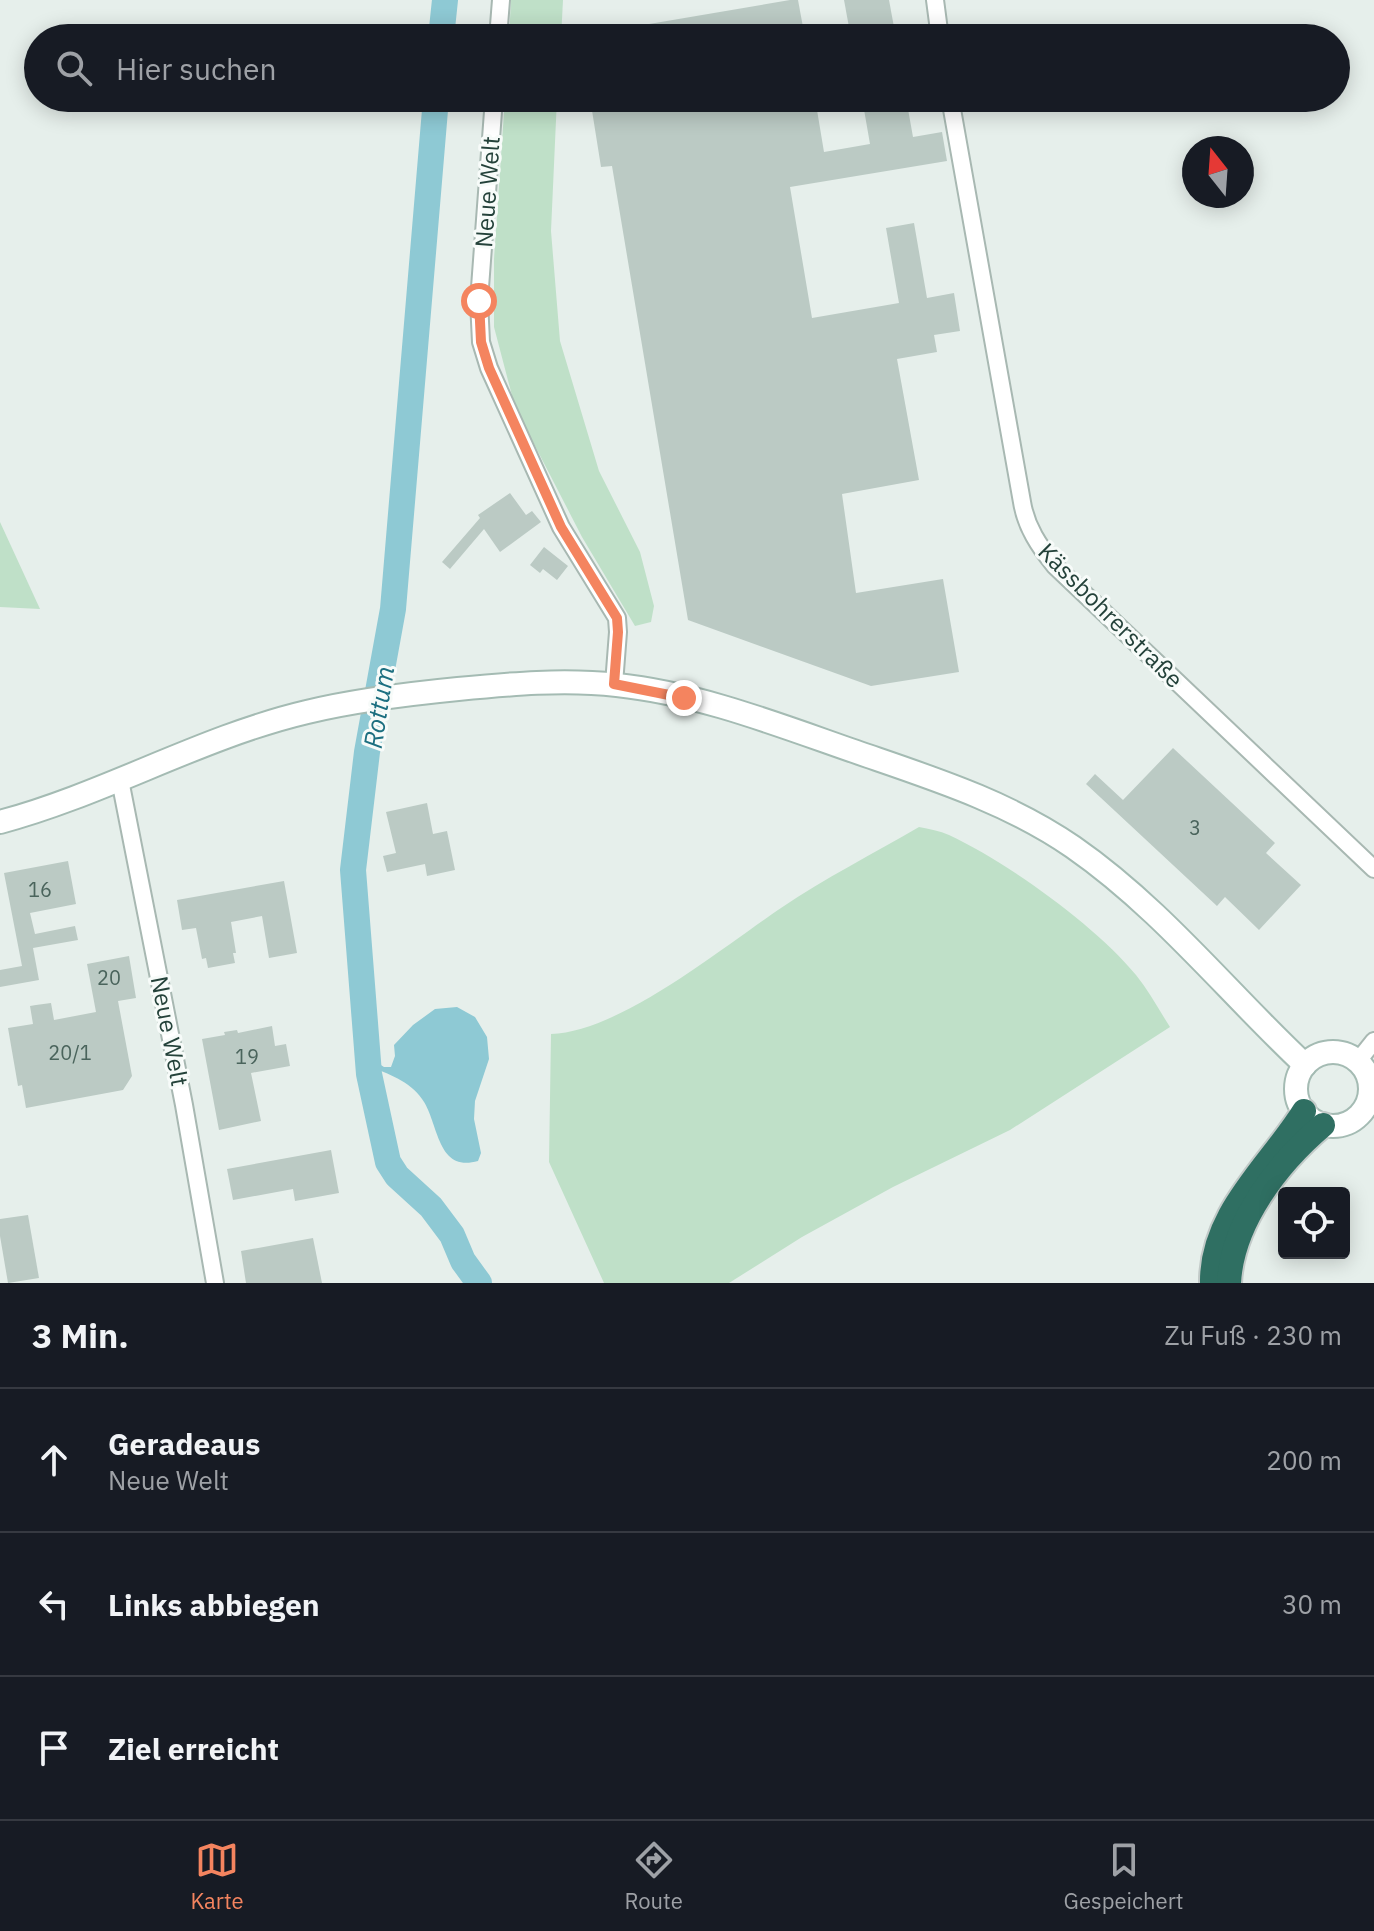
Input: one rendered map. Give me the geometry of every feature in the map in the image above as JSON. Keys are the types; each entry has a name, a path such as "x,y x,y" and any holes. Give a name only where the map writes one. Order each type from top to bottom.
{"highway":[{"path":"1212,1283 1220,1234 1234,1209 1313,1118"},
{"path":"1229,1283 1239,1237 1259,1199 1302,1142 1313,1118"}],"main road":[{"path":"0,822 73,799 262,724 350,703 518,683 614,684 684,698 754,717 962,790 1045,830 1111,876 1148,907 1305,1065"},
{"path":"1331,1052 1358,1061 1370,1086 1368,1116 1349,1123 1313,1118 1297,1093 1297,1083 1305,1065 1321,1054 1331,1052"}],"street":[{"path":"499,24 501,0"},
{"path":"935,0 938,24"},
{"name":"Neue Welt","path":"493,112 479,301 481,342 489,368 560,525 613,610 618,632 614,684"},
{"name":"Kässbohrerstraße","path":"952,112 1022,502 1032,534 1052,562 1075,586 1374,869"},
{"name":"Neue Welt","path":"120,780 181,1090 215,1283"},
{"path":"1358,1061 1374,1041"}],"green space":[{"path":"511,0 563,0 562,24 510,24"},
{"path":"504,112 556,112 551,231 560,341 599,471 640,552 654,606 651,622 635,626 582,537 515,407 494,327 494,259"},
{"path":"0,522 40,609 0,607"},
{"path":"919,827 946,834 997,861 1075,916 1136,975 1170,1027 1010,1130 893,1187 802,1237 729,1283 604,1283 549,1162 551,1034 578,1030 639,1004 798,897"}],"water":[{"path":"457,1007 475,1017 487,1037 489,1059 475,1101 474,1119 481,1153 478,1161 464,1163 446,1153 428,1109 417,1093 398,1079 369,1066 368,1057 384,1067 391,1067 395,1056 394,1045 413,1025 435,1009"}],"building":[{"path":"798,0 802,24 649,24"},
{"path":"844,0 889,0 893,24 848,24"},
{"path":"592,112 817,112 824,152 870,144 864,112 909,112 913,137 942,132 947,161 790,187 812,318 899,303 886,228 914,223 927,298 954,293 960,331 934,335 937,352 897,359 919,480 842,494 856,593 943,579 959,672 871,686 688,620 612,166 601,167"},
{"path":"510,493 526,515 532,511 541,522 500,552 484,529 450,569 442,562 480,518 478,515"},
{"path":"544,547 568,566 557,580 543,569 540,573 530,565"},
{"path":"1173,748 1275,843 1266,853 1301,885 1259,930 1225,897 1217,906 1086,784 1095,774 1123,800"},
{"path":"427,803 433,834 447,831 455,870 427,876 425,864 387,872 383,856 396,853 386,812"},
{"path":"68,861 76,904 30,913 35,934 75,926 78,940 33,948 39,980 0,987 0,970 22,966 4,873"},
{"path":"284,881 297,953 269,958 262,916 231,922 235,963 208,968 206,958 202,959 196,928 182,930 177,900"},
{"path":"129,956 136,998 118,1001 132,1076 123,1090 26,1108 22,1085 18,1086 8,1028 33,1024 30,1006 51,1003 54,1020 96,1012 87,964"},
{"path":"272,1026 275,1046 286,1044 290,1066 251,1073 261,1121 219,1130 202,1039 225,1035 224,1032 237,1030 238,1033"},
{"path":"331,1150 339,1193 295,1201 293,1189 233,1200 227,1169"},
{"path":"28,1215 39,1278 8,1283 0,1219"},
{"path":"313,1238 322,1283 246,1283 241,1251"}],"waterway":[{"name":"Rottum","path":"442,24 445,0"},
{"name":"Rottum","path":"435,112 393,609 367,752 353,870 369,1074 388,1162 397,1176 431,1207 452,1235 463,1261 479,1283"}],"route":[{"path":"479,301 481,342 489,368 561,527 617,618 614,684 684,698"}]}
